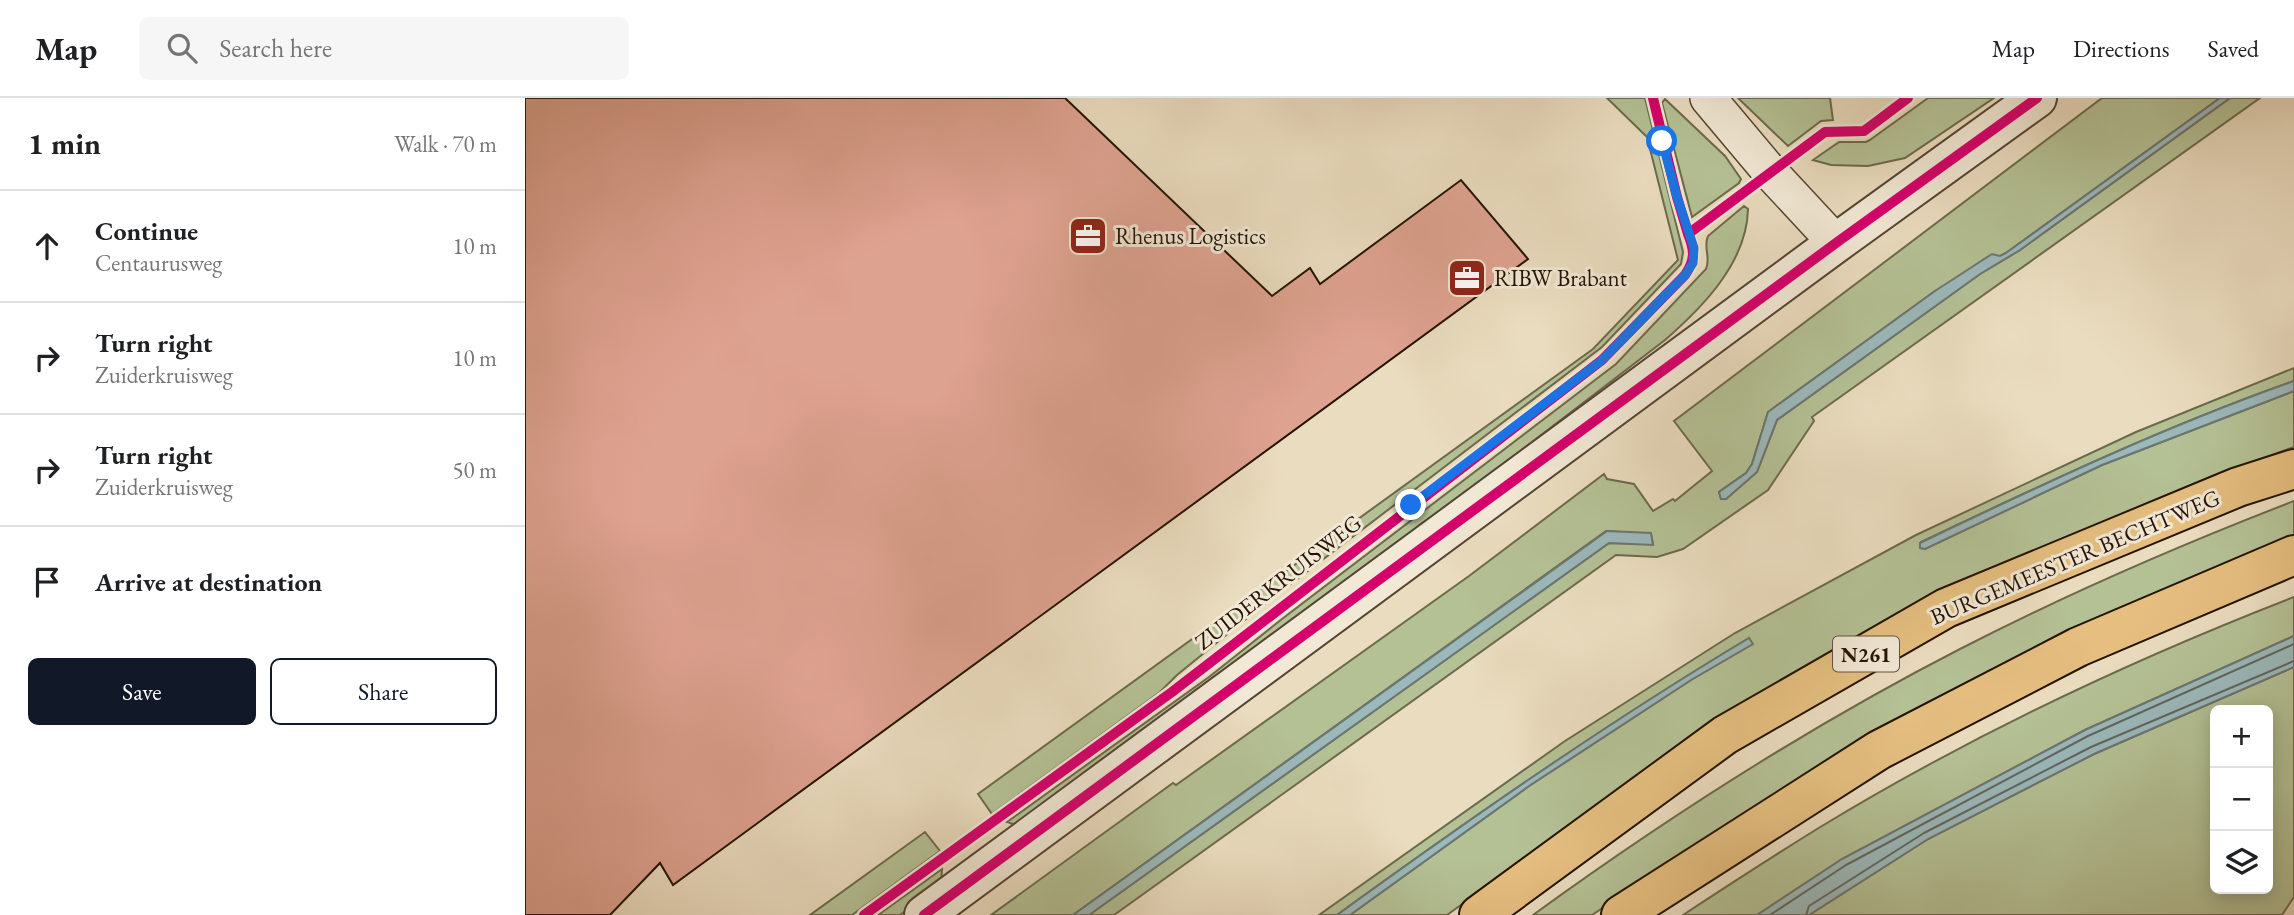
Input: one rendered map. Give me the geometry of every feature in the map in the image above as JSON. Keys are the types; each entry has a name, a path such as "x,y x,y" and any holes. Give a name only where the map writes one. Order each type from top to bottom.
{"main road":[{"name":"BURGEMEESTER BECHTWEG","path":"1479,915 1725,735 1946,608 2238,487 2294,469"},
{"path":"1621,915 1879,750 2078,647 2294,555"}],"street":[{"path":"1708,98 1771,173 1836,243"},
{"path":"924,915 2037,98"}],"green space":[{"path":"1607,98 1645,98 1683,252 1681,264 1602,347 1267,602 1160,692 992,814 978,794 1593,349 1678,260 1647,137"},
{"path":"1738,98 1830,98 1833,120 1821,121 1788,146"},
{"path":"1928,98 1994,98 1905,158 1868,166 1831,165 1813,160 1839,142 1870,140"},
{"path":"2102,98 2220,98 2006,253 1935,291 1768,412 1752,464 1746,473 1719,492 1721,499 1726,499 1757,472 1777,420 1980,274 2020,250 2230,98 2260,98 1812,417 1814,421 1768,490 1683,549 1657,557 1616,555 1114,915 1089,915 1609,543 1653,544 1651,534 1606,531 1073,915 991,915 1173,783 1176,785 1469,576 1604,474 1607,479 1634,484 1653,511 1673,499 1675,501 1712,471 1674,421"},
{"path":"1665,99 1725,156 1741,179 1692,217 1662,103"},
{"path":"1744,206 1748,209 1746,228 1731,265 1708,298 1665,340 1291,627 1021,827 1007,822 1209,677 1616,364 1706,269 1708,236"},
{"path":"2294,368 2294,381 2246,398 2105,457 1921,542 1920,548 1925,549 2102,465 2294,391 2294,447 2250,463 1526,858 1447,915 1350,915 1529,786 1691,680 1752,644 1749,638 1540,772 1337,915 1319,915 1565,741 1735,633 1916,535 2136,432"},
{"path":"2294,501 2294,542 1791,785 1592,915 1533,915 1688,808 1795,741 1905,678 2084,589"},
{"path":"2294,597 2294,636 2085,730 1842,859 1757,915 1683,915 1874,795 1991,732 2110,674"},
{"path":"2294,667 2294,897 2282,915 1809,915 1928,839 2094,754"},
{"path":"925,832 940,851 852,915 810,915"},
{"path":"942,869 941,885 900,915 878,915"}],"water":[{"path":"2220,98 2230,98 2020,250 1980,274 1777,420 1757,472 1726,499 1721,499 1719,492 1746,473 1752,464 1768,412 1935,291 1992,254 2000,256 2006,253"},
{"path":"2294,381 2294,391 2102,465 1925,549 1920,548 1920,543 2105,457 2246,398"},
{"path":"1607,531 1651,533 1653,545 1609,543 1089,915 1073,915"},
{"path":"2294,636 2294,667 2094,754 1928,839 1809,915 1757,915 1842,859 2085,730"},
{"path":"1749,638 1753,644 1691,680 1529,786 1350,915 1337,915 1540,772"}],"building":[{"path":"525,98 1065,98 1272,296 1310,268 1320,284 1461,180 1528,259 673,885 660,863 610,915 525,915"}],"cycle path":[{"path":"1653,98 1688,234"},
{"name":"ZUIDERKRUISWEG","path":"864,915 1172,692 1602,360 1685,275 1693,255 1688,234 1825,132 1864,131 1908,98"},
{"path":"924,915 2037,98"}],"place":[{"name":"Rhenus Logistics","path":"1088,236"},
{"name":"RIBW Brabant","path":"1467,278"}],"route":[{"path":"1411,505 1602,360 1685,275 1693,263 1694,248 1662,141"}]}
